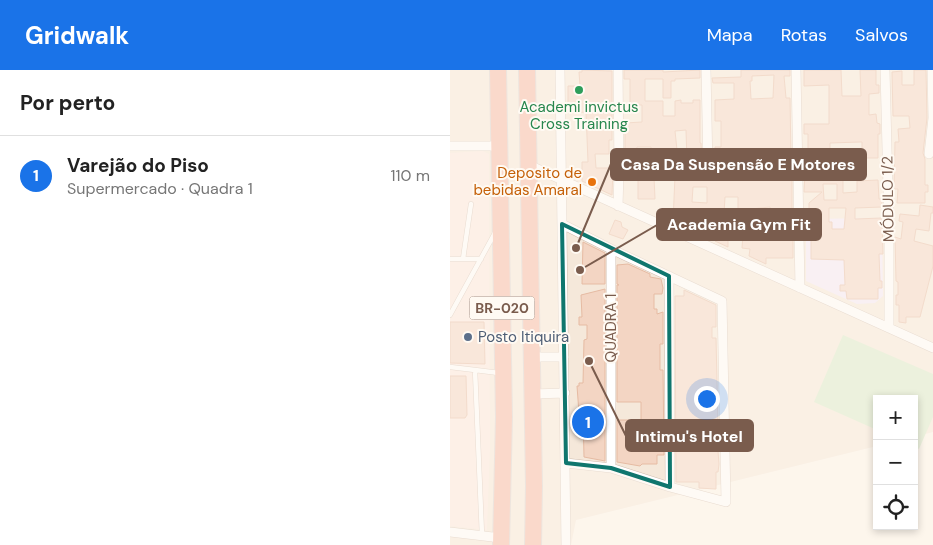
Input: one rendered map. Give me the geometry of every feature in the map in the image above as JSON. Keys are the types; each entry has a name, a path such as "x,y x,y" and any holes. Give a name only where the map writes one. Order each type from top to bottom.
{"highway":[{"name":"BR-020","path":"498,70 503,374 501,542"},
{"name":"BR-020","path":"527,70 533,394 533,545"}],"street":[{"path":"560,70 566,545"},
{"path":"618,70 618,206"},
{"path":"706,70 708,169"},
{"path":"796,70 800,288"},
{"name":"MÓDULO 1/2","path":"885,70 889,228 889,328"},
{"path":"929,154 932,118 932,70"},
{"path":"450,146 498,146"},
{"path":"619,172 798,164"},
{"path":"529,166 933,348"},
{"path":"562,224 722,301 726,502 611,468 566,463"},
{"name":"QUADRA 1","path":"611,249 611,468"},
{"path":"670,276 670,487"},
{"path":"532,357 564,357"},
{"path":"533,394 564,393"},
{"path":"450,532 501,542"}],"lane":[{"path":"464,259 471,204"},
{"path":"450,315 500,224"},
{"path":"450,259 481,259"},
{"path":"450,367 503,374"},
{"path":"475,370 482,537"}],"highlighted area":[{"path":"562,224 669,276 670,487 611,468 566,463"}],"shaded area":[{"path":"450,70 933,70 933,432 918,436 918,395 873,395 873,447 576,520 571,545 450,545"},
{"path":"483,151 489,154 490,447 487,530 450,526 450,153"},
{"path":"882,218 883,296 875,303 857,304 806,281 806,219"}],"green space":[{"path":"843,335 933,374 933,417 919,449 918,395 873,395 873,428 814,402"}],"building":[{"path":"582,70 612,71 612,140 609,140 609,154 595,154 596,168 613,168 612,195 582,181 582,162 588,162 586,112 568,113 568,86 580,86 579,72 582,72"},
{"path":"624,70 663,70 663,72 700,70 700,78 675,79 675,81 671,81 671,98 663,98 663,79 645,79 645,101 663,101 663,116 675,116 675,101 681,100 681,103 693,103 693,100 700,100 702,160 687,161 686,130 675,131 677,150 664,151 664,159 651,160 651,147 637,147 636,153 625,153 625,123 642,122 642,105 630,105 630,79 624,79"},
{"path":"741,70 790,70 790,76 784,76 786,98 790,98 791,158 770,159 762,154 762,159 753,160 753,158 734,158 735,161 716,159 715,147 721,147 721,121 715,121 715,100 734,99 734,83 713,83 712,78 741,77","holes":["774,75 773,98 751,99 750,81 752,81 752,76"]},
{"path":"804,70 841,70 842,96 861,96 860,70 876,70 876,85 879,85 879,93 869,94 869,115 876,114 877,123 880,124 878,158 862,158 862,142 830,143 827,170 843,170 843,158 857,156 857,179 843,179 843,193 857,192 857,181 878,180 879,199 882,199 882,207 855,208 855,219 882,218 883,254 879,254 882,288 878,288 878,299 847,299 846,291 840,291 840,285 845,285 844,260 811,259 811,210 809,210 809,203 822,192 804,192 805,173 811,173 811,161 804,161 804,154 808,154 808,134 804,134 804,124 829,124 829,85 804,86","holes":["823,184 837,184 837,200 824,200","829,208 846,208 844,229 832,229 832,222 829,222"]},
{"path":"914,70 926,70 927,118 923,153 925,159 925,185 928,185 928,192 925,192 925,203 897,203 898,189 894,189 895,142 899,142 898,129 910,128 909,116 893,116 892,72 902,71 902,85 914,85"},
{"path":"792,171 792,220 789,220 790,240 793,240 793,258 766,258 766,264 749,256 750,249 742,248 743,234 728,233 728,247 715,241 724,221 738,220 738,197 725,197 724,213 708,213 707,227 680,225 673,222 675,176 713,174 713,179 725,179 725,174","holes":["693,187 707,187 707,203 692,202","770,207 771,220 752,220 751,209"]},
{"path":"638,177 654,177 655,199 638,199"},
{"path":"920,205 933,207 933,213 931,213 929,231 916,229 914,241 933,246 933,266 920,317 906,317 906,323 899,322 899,305 896,305 898,282 896,281 895,237 901,239 903,222 899,221 900,214 919,216"},
{"path":"615,220 621,222 622,227 628,230 623,239 609,234"},
{"path":"583,242 605,253 605,284 582,284"},
{"path":"628,264 650,274 650,277 661,279 663,288 662,294 654,294 654,309 657,309 657,314 663,312 663,344 660,344 660,370 663,370 664,455 657,455 657,464 642,464 640,466 617,462 617,420 641,420 641,402 617,402 617,285 619,285 617,284 617,265"},
{"path":"605,289 605,461 584,457 583,413 579,413 577,386 579,386 579,383 583,383 584,340 587,339 587,325 579,325 579,317 582,317 581,295"},
{"path":"684,290 716,305 716,327 712,327 712,338 716,338 718,426 716,426 719,464 718,472 716,472 716,489 699,488 699,482 676,482 675,296 684,296"},
{"path":"450,322 484,322 485,364 450,363"},
{"path":"450,376 466,376 467,415 465,418 450,418"}],"place":[{"name":"Academi invictus Cross Training","path":"579,90"},
{"name":"Deposito de bebidas Amaral","path":"592,182"},
{"name":"Casa Da Suspensão E Motores","path":"576,248"},
{"name":"Academia Gym Fit","path":"580,270"},
{"name":"Posto Itiquira","path":"468,337"},
{"name":"Intimu's Hotel","path":"589,361"},
{"name":"Varejão do Piso","path":"588,422"}]}
